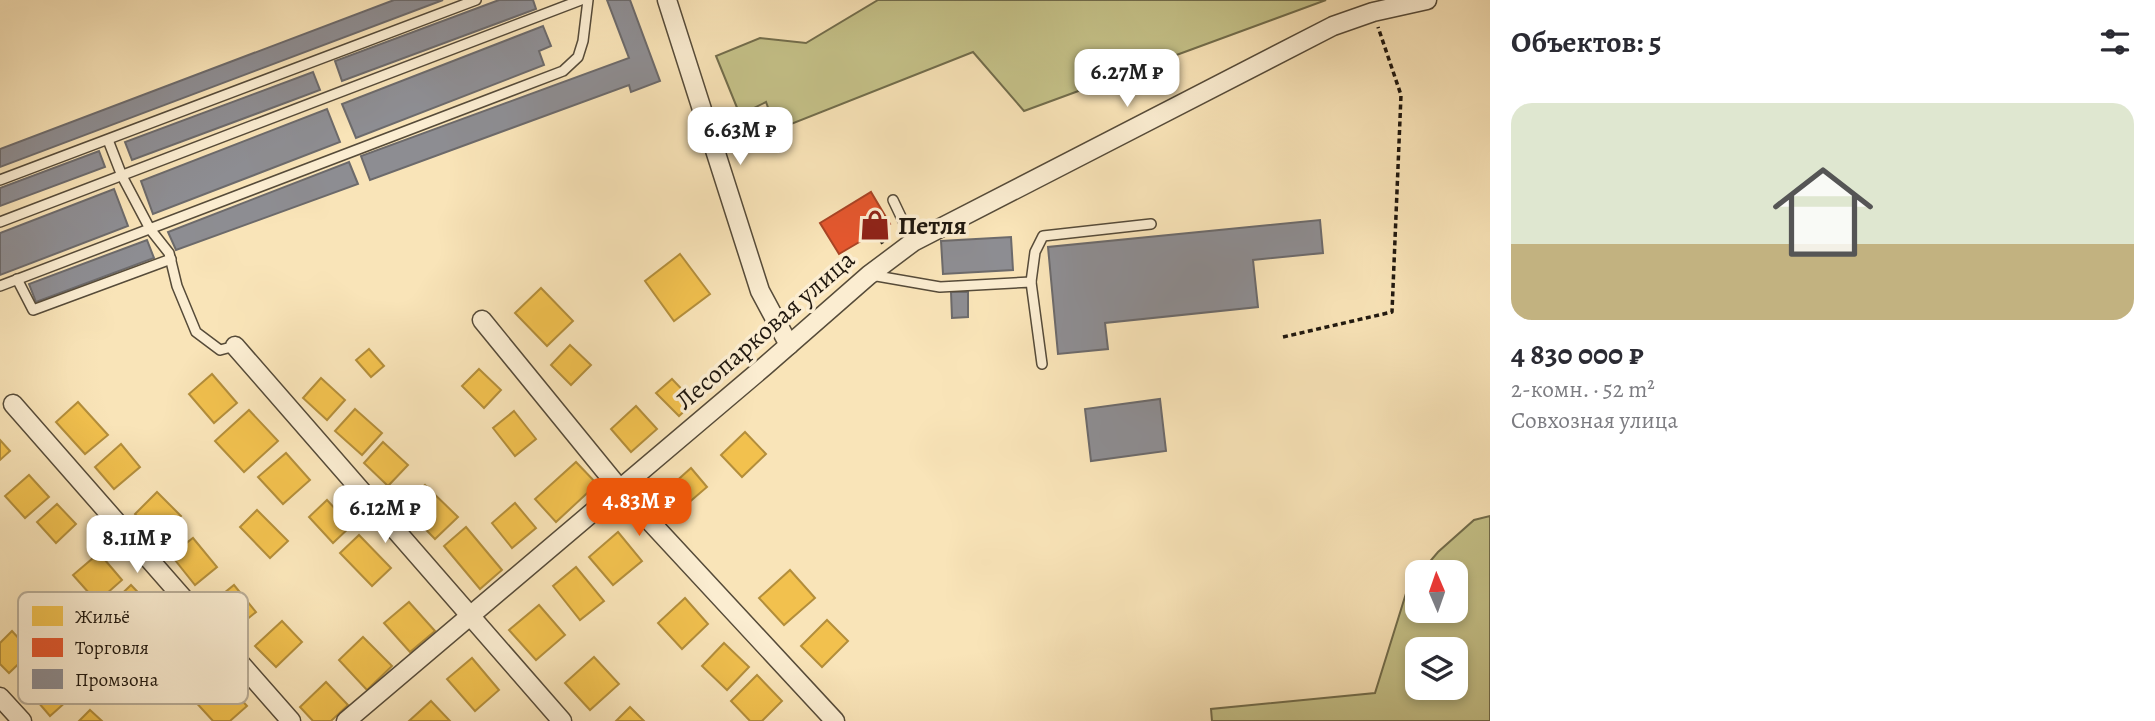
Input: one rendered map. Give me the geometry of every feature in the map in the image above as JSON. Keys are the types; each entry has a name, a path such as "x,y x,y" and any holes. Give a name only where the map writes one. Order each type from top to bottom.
{"street":[{"path":"667,0 760,291 789,345"},
{"name":"Лесопарковая улица","path":"346,721 869,275 913,242 1333,26 1373,12 1427,0"},
{"path":"482,320 619,488 835,721"},
{"path":"235,346 562,721"},
{"path":"13,404 178,592"},
{"path":"248,672 291,721"},
{"path":"0,697 22,721"}],"lane":[{"path":"0,180 476,0"},
{"path":"0,222 581,0"},
{"path":"0,286 563,71 578,57 583,41 588,0"},
{"path":"108,140 122,176 149,229 169,253 177,286 196,332 220,350 235,346"},
{"path":"893,200 913,242"},
{"path":"1042,364 1031,282 1035,252 1043,236 1151,224"},
{"path":"17,279 33,310 171,259"},
{"path":"869,275 940,287 1031,282"}],"path":[{"path":"1283,337 1392,313 1401,95 1373,12"}],"shaded area":[{"path":"878,0 1326,0 1024,111 973,52 776,130 766,102 740,115 716,56 760,38 806,43"},
{"path":"1490,516 1490,721 1212,721 1211,709 1375,693 1405,597 1405,623 1468,623 1468,560 1431,560 1474,520"}],"building: Жильё":[{"path":"680,254 710,294 674,321 645,281"},
{"path":"541,288 573,321 547,346 515,313"},
{"path":"570,345 591,365 571,385 551,365"},
{"path":"369,349 384,366 371,377 356,360"},
{"path":"479,369 501,390 484,408 462,386"},
{"path":"212,374 237,403 214,423 189,394"},
{"path":"321,378 345,400 327,420 303,398"},
{"path":"672,379 694,402 679,416 656,393"},
{"path":"78,402 108,435 85,454 56,422"},
{"path":"636,406 657,429 631,452 611,429"},
{"path":"355,409 382,433 362,455 335,431"},
{"path":"249,410 278,441 244,472 215,441"},
{"path":"514,411 536,439 515,456 493,428"},
{"path":"745,432 766,454 742,477 721,455"},
{"path":"0,440 10,451 0,460"},
{"path":"383,442 408,465 388,486 364,463"},
{"path":"121,444 140,467 114,489 95,467"},
{"path":"286,453 310,480 283,504 258,477"},
{"path":"576,462 597,484 556,522 535,499"},
{"path":"691,468 707,487 679,511 663,493"},
{"path":"29,475 49,497 25,518 5,496"},
{"path":"425,485 458,517 435,539 403,506"},
{"path":"157,492 181,516 158,538 135,514"},
{"path":"327,500 351,526 333,543 309,517"},
{"path":"515,503 536,528 512,548 492,523"},
{"path":"57,504 76,524 56,543 37,522"},
{"path":"257,510 288,541 270,558 240,527"},
{"path":"466,527 502,570 480,589 444,546"},
{"path":"618,532 642,561 613,585 589,557"},
{"path":"359,535 391,568 372,586 340,553"},
{"path":"193,538 217,567 195,585 171,555"},
{"path":"99,553 122,580 108,592 88,592 73,575"},
{"path":"576,567 604,601 580,620 553,586"},
{"path":"790,570 815,598 784,625 759,598"},
{"path":"131,585 138,592 124,592"},
{"path":"234,585 240,592 225,592"},
{"path":"685,598 708,624 682,649 658,623"},
{"path":"248,602 256,612 248,618"},
{"path":"409,602 435,631 410,652 384,623"},
{"path":"539,605 565,635 536,660 509,630"},
{"path":"827,620 848,641 822,667 801,646"},
{"path":"282,621 302,642 276,667 255,646"},
{"path":"12,631 18,638 18,664 9,673 0,664 0,643"},
{"path":"363,637 392,666 367,690 339,660"},
{"path":"724,643 749,667 727,690 702,666"},
{"path":"594,657 619,684 590,710 565,683"},
{"path":"472,658 499,690 475,711 447,679"},
{"path":"757,675 782,701 762,721 750,721 731,701"},
{"path":"326,682 348,705 331,721 313,721 300,707"},
{"path":"431,701 450,721 409,721"},
{"path":"40,704 64,704 50,716"},
{"path":"197,704 247,706 230,721 213,721"},
{"path":"630,707 644,721 616,721"},
{"path":"90,710 102,721 79,721"}],"building: Торговля":[{"path":"871,192 890,224 839,254 820,223"}],"building: Промзона":[{"path":"394,0 443,0 0,167 0,149"},
{"path":"499,0 533,0 536,9 342,81 335,61"},
{"path":"607,0 630,0 660,81 631,92 629,85 370,180 361,156 629,58"},
{"path":"543,26 551,46 539,51 544,65 356,138 342,104"},
{"path":"313,72 320,90 132,160 125,142"},
{"path":"327,109 340,142 153,214 141,181"},
{"path":"99,151 105,167 0,206 0,188"},
{"path":"349,162 358,184 176,250 168,232"},
{"path":"114,189 128,226 0,275 0,233"},
{"path":"1320,220 1323,253 1253,260 1258,307 1105,323 1108,349 1058,354 1048,247"},
{"path":"1011,237 1013,270 943,274 941,241"},
{"path":"147,240 154,258 36,302 29,284"},
{"path":"951,292 968,292 968,317 952,318"},
{"path":"1160,399 1166,451 1091,461 1085,409"}],"place":[{"name":"Петля","path":"875,225"}]}
